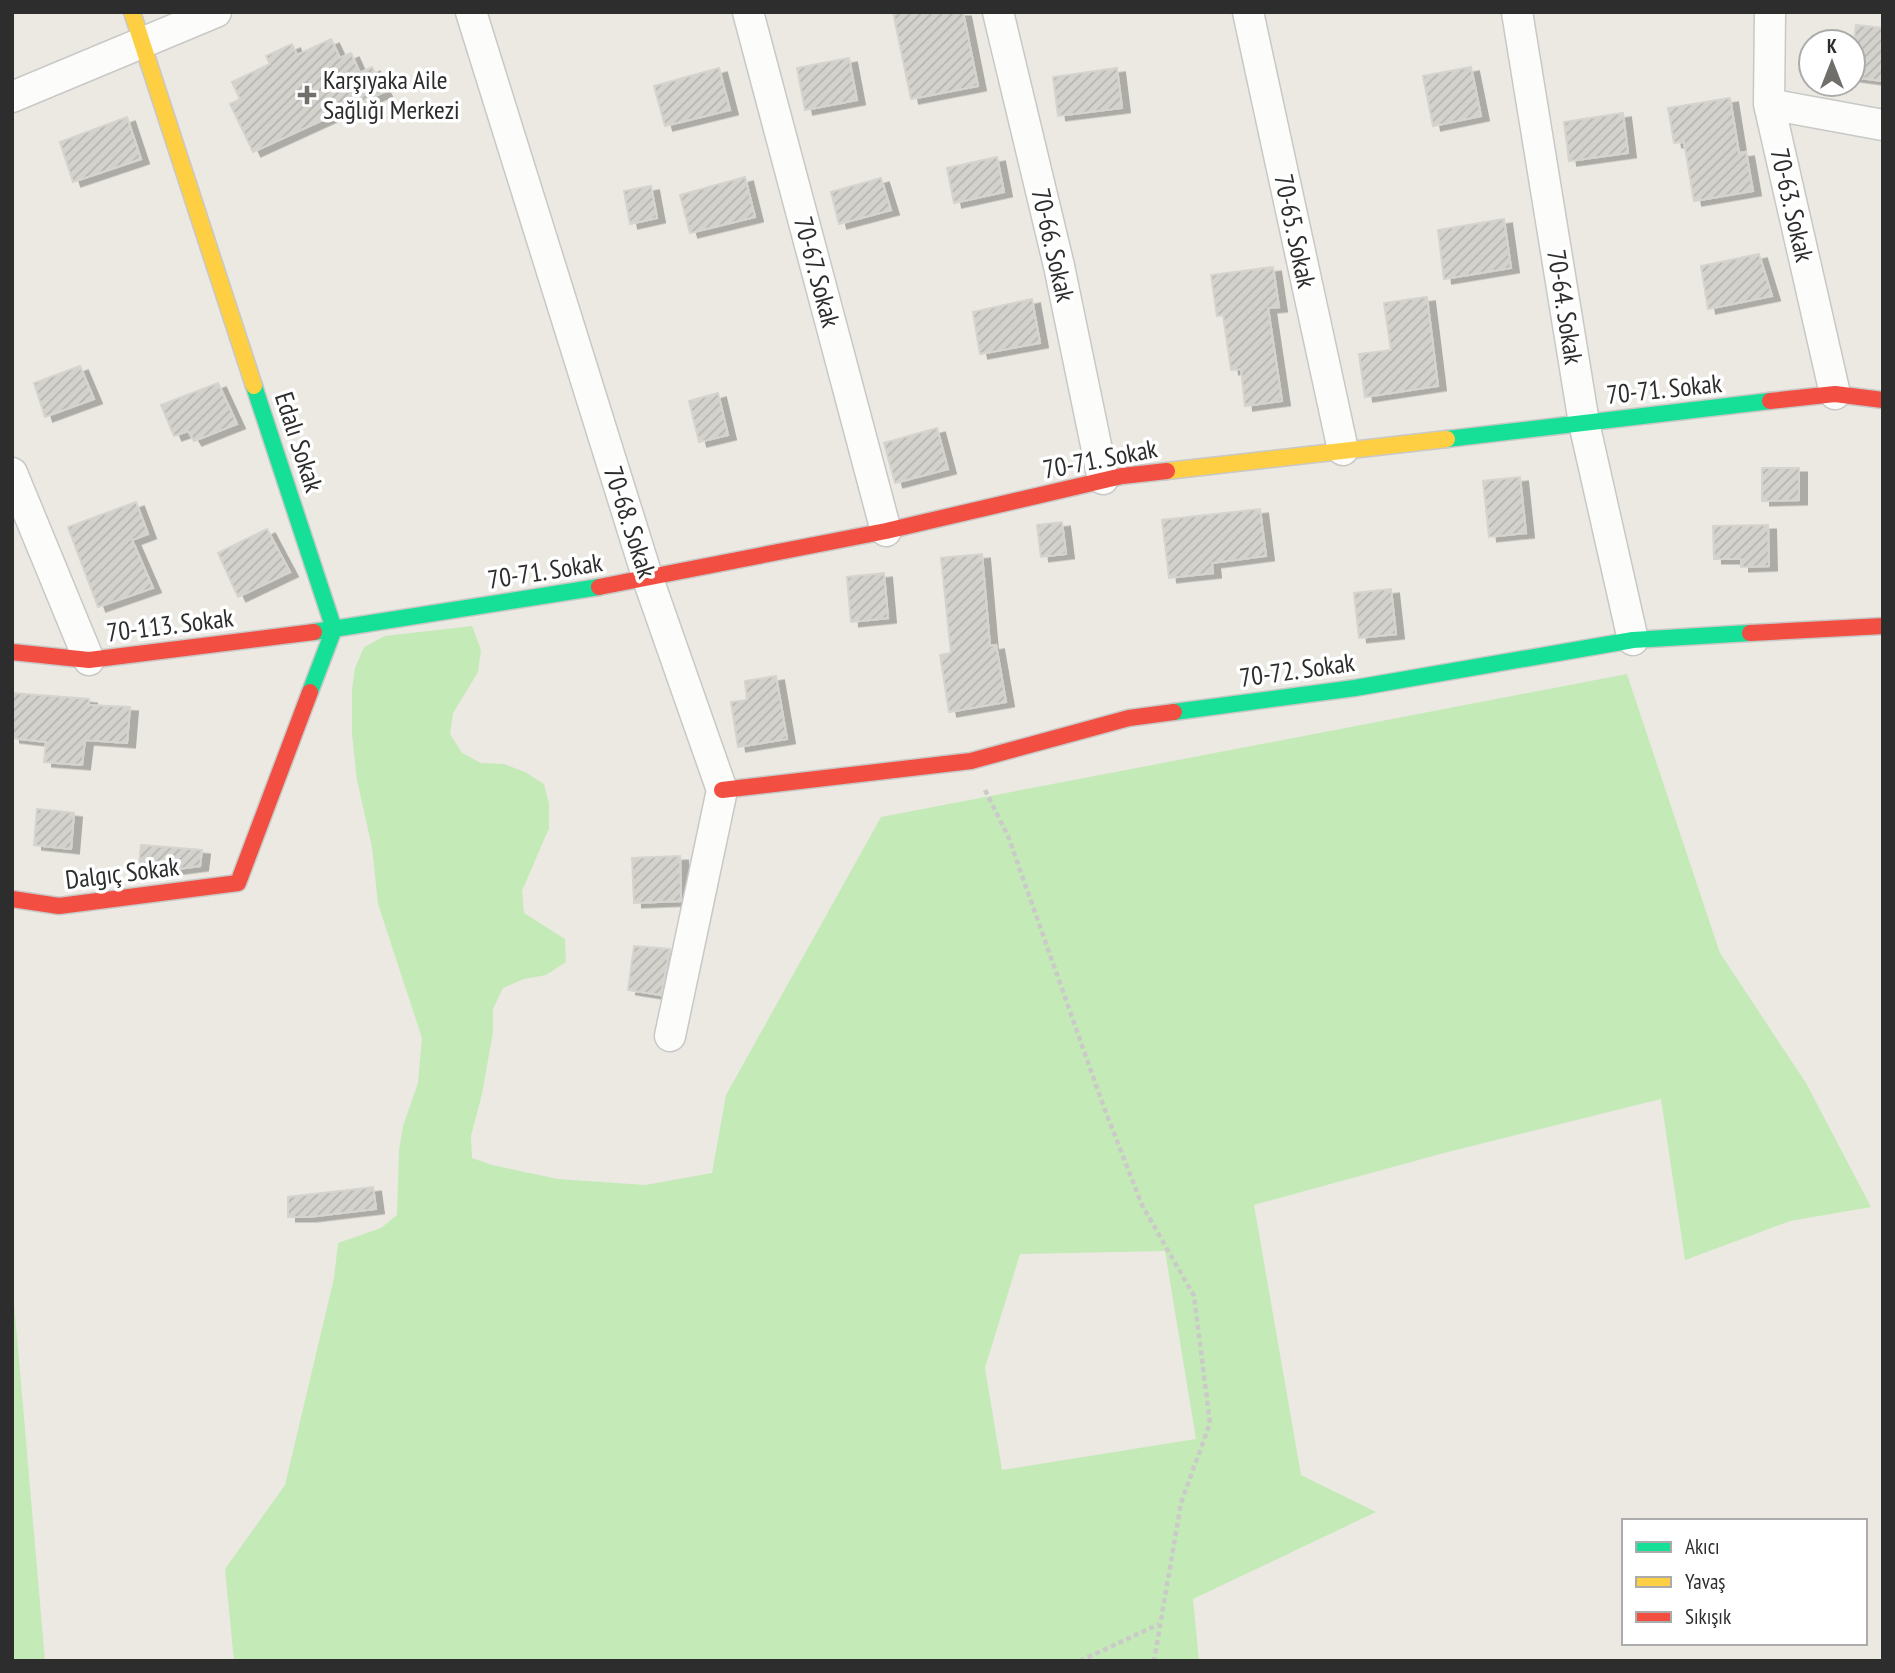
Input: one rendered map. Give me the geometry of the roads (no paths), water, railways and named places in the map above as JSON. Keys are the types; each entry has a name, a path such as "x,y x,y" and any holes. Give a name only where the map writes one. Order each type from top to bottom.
{"street":[{"name":"Edalı Sokak","path":"132,12 334,629"},
{"path":"12,97 216,12"},
{"name":"70-68. Sokak","path":"471,12 648,579 722,790"},
{"name":"70-67. Sokak","path":"748,12 886,531"},
{"name":"70-66. Sokak","path":"998,12 1059,266 1103,480"},
{"name":"70-65. Sokak","path":"1248,12 1343,450"},
{"name":"70-64. Sokak","path":"1517,12 1584,423 1633,640"},
{"name":"70-63. Sokak","path":"1769,12 1769,104 1835,394"},
{"path":"1769,104 1883,125"},
{"name":"70-71. Sokak","path":"334,629 648,579 886,531 1103,480 1835,394 1883,400"},
{"path":"12,473 89,660"},
{"name":"70-72. Sokak","path":"722,790 971,761 1129,718 1355,688 1633,640 1883,626"},
{"name":"70-113. Sokak","path":"12,652 89,660 334,629"},
{"name":"Dalgıç Sokak","path":"12,899 59,906 238,883 334,629"},
{"path":"670,1036 722,790"}],"place":[{"name":"Karşıyaka Aile Sağlığı Merkezi","path":"307,95"}]}
